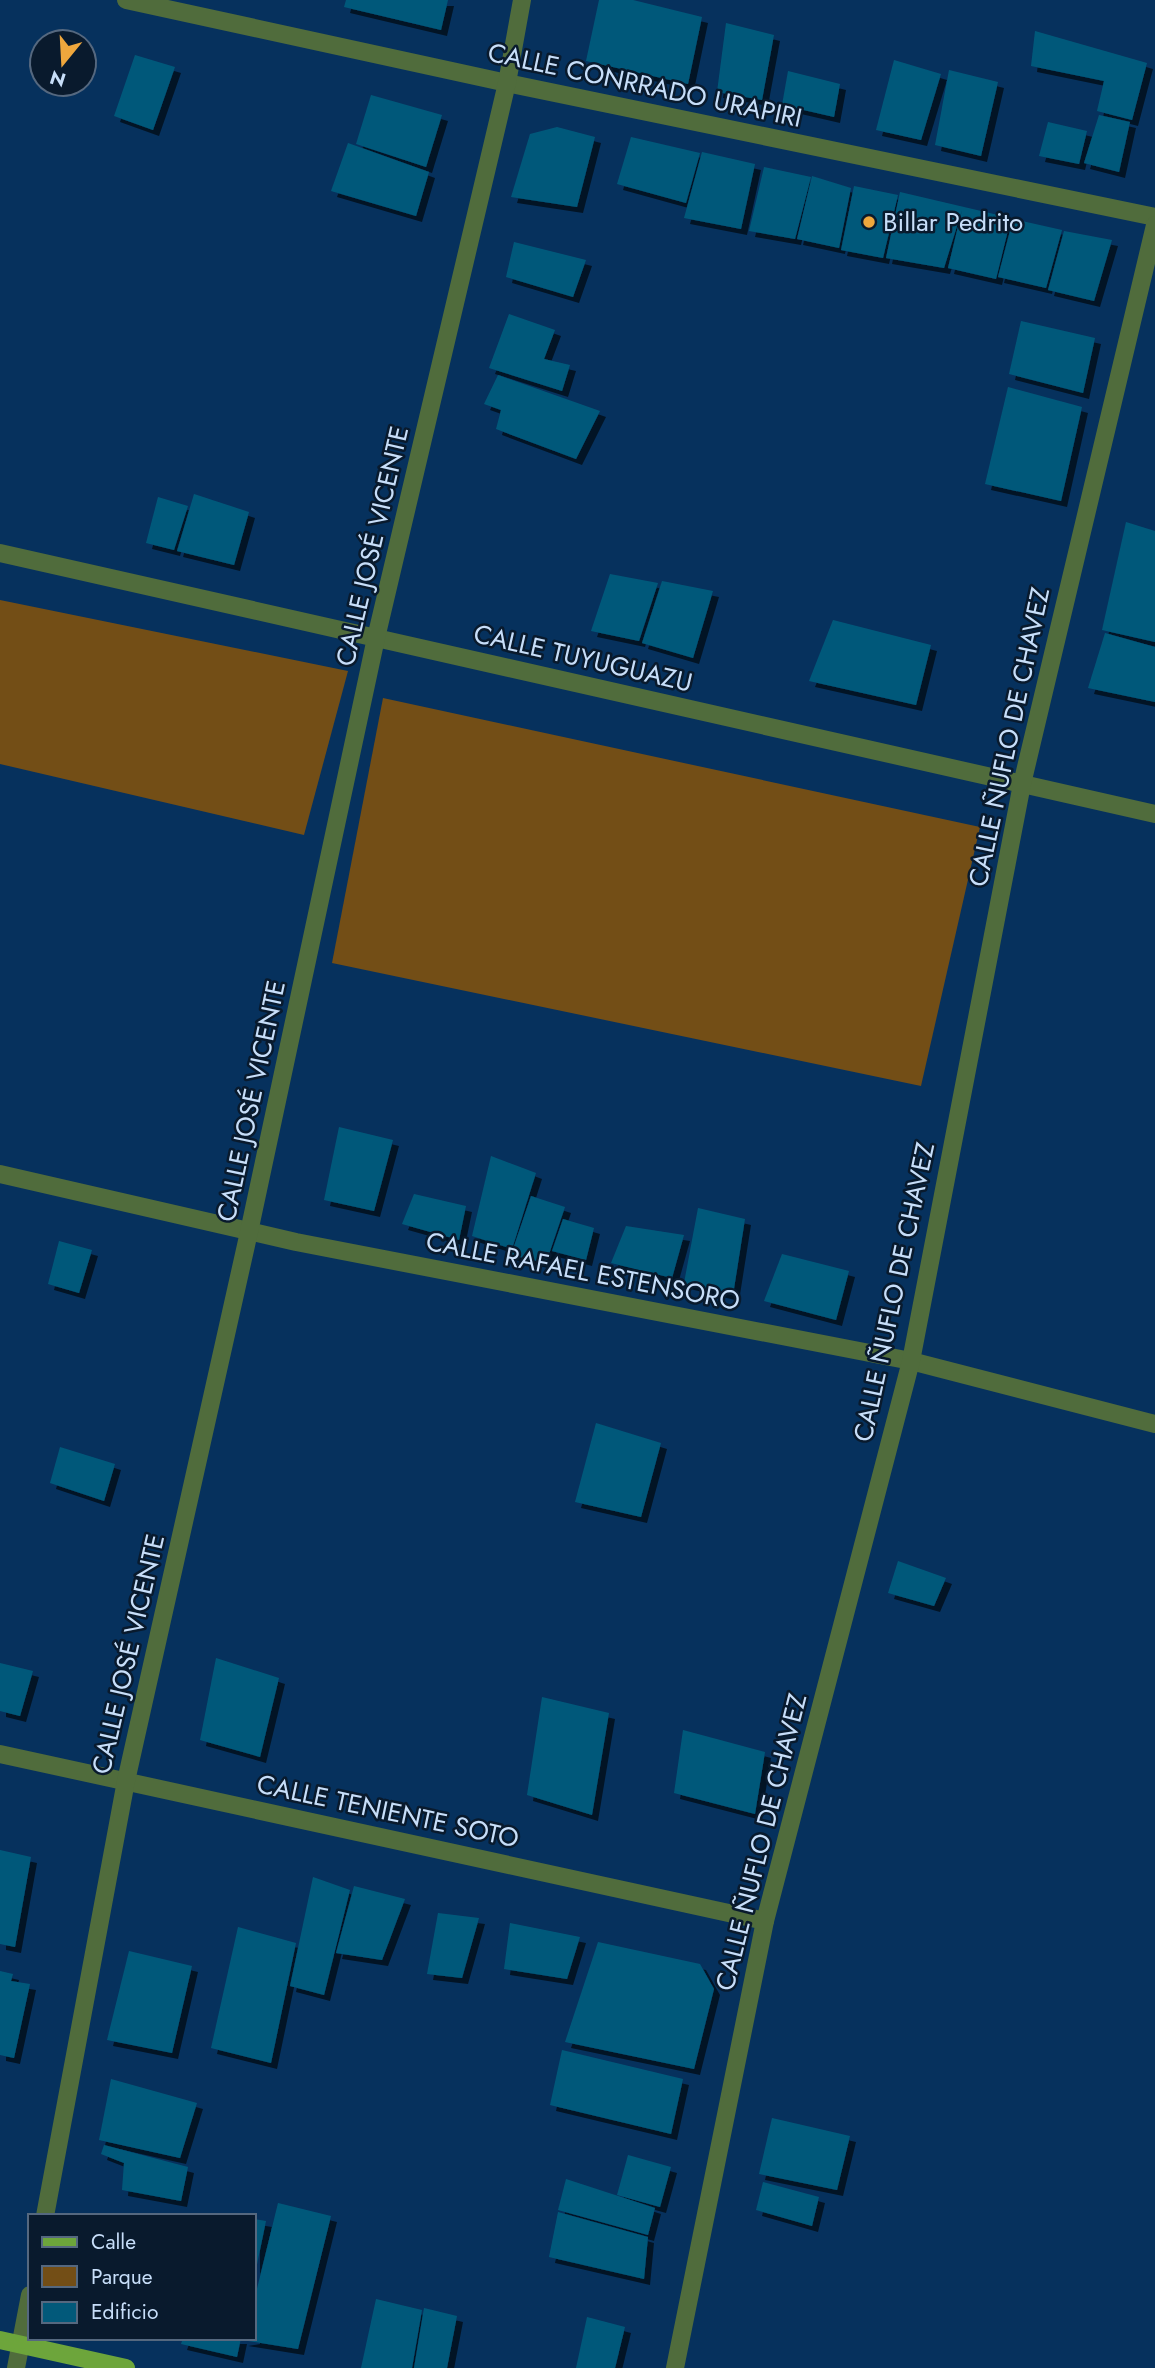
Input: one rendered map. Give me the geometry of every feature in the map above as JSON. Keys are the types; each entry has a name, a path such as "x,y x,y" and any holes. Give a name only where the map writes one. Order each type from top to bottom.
{"main road":[{"path":"0,2340 126,2368"}],"street":[{"name":"CALLE CONRRADO URAPIRI","path":"126,0 507,83 1155,217"},
{"name":"CALLE JOSÉ VICENTE","path":"45,2214 126,1781 250,1232 376,638 507,83 523,0"},
{"name":"CALLE ÑUFLO DE CHAVEZ","path":"675,2368 765,1921 911,1361 1022,784 1155,225"},
{"name":"CALLE TUYUGUAZU","path":"0,553 1155,814"},
{"name":"CALLE RAFAEL ESTENSORO","path":"0,1174 250,1232 911,1361 1155,1424"},
{"name":"CALLE TENIENTE SOTO","path":"0,1754 765,1921"},
{"path":"16,2368 28,2306"}],"green space":[{"path":"0,600 348,671 304,835 0,764"},
{"path":"383,698 980,827 921,1086 332,963"}],"building":[{"path":"346,0 448,0 441,30 344,7"},
{"path":"599,0 633,0 702,17 688,84 586,61"},
{"path":"726,23 774,35 762,100 717,92"},
{"path":"1035,31 1147,63 1132,120 1097,111 1104,81 1031,66"},
{"path":"135,55 175,67 153,130 114,116"},
{"path":"894,60 941,74 921,140 876,130"},
{"path":"949,70 998,82 981,156 935,145"},
{"path":"788,71 840,84 834,117 782,105"},
{"path":"371,95 442,115 426,167 356,144"},
{"path":"1099,115 1130,122 1119,172 1084,163"},
{"path":"1048,122 1087,131 1079,164 1039,156"},
{"path":"557,127 595,137 577,207 511,197 530,134"},
{"path":"631,137 700,153 686,203 617,184"},
{"path":"348,143 429,172 416,216 331,191"},
{"path":"702,152 755,164 741,229 684,218"},
{"path":"764,167 811,177 795,239 749,231"},
{"path":"812,176 851,188 839,248 797,239"},
{"name":"Billar Pedrito","path":"854,186 898,195 883,258 841,250"},
{"path":"900,192 1011,218 996,279 948,268 962,210 944,268 886,258"},
{"path":"1013,219 1062,230 1046,288 998,277"},
{"path":"1064,231 1112,240 1094,301 1048,290"},
{"path":"514,242 586,260 573,297 506,277"},
{"path":"509,314 555,330 544,359 570,365 562,391 489,368"},
{"path":"1021,321 1095,338 1083,393 1009,374"},
{"path":"498,375 600,411 576,459 496,429 501,410 484,404"},
{"path":"1008,387 1082,407 1061,501 985,484"},
{"path":"194,494 249,512 234,565 177,551"},
{"path":"158,497 188,506 174,550 146,543"},
{"path":"1126,522 1155,531 1155,642 1102,630"},
{"path":"610,574 658,583 639,641 591,631"},
{"path":"662,581 713,591 693,658 642,643"},
{"path":"833,620 931,645 916,705 809,681"},
{"path":"1105,633 1155,647 1155,702 1088,688"},
{"path":"339,1127 393,1140 374,1211 324,1200"},
{"path":"491,1156 536,1173 512,1249 472,1236"},
{"path":"414,1194 466,1206 459,1240 402,1224"},
{"path":"531,1196 565,1207 546,1263 511,1255"},
{"path":"698,1208 745,1219 733,1295 684,1283"},
{"path":"563,1219 594,1228 586,1260 552,1251"},
{"path":"626,1226 684,1235 672,1278 611,1263"},
{"path":"59,1241 92,1250 79,1293 48,1284"},
{"path":"782,1254 849,1271 836,1320 764,1301"},
{"path":"596,1423 661,1443 641,1517 575,1502"},
{"path":"60,1447 115,1464 104,1501 50,1483"},
{"path":"898,1561 946,1578 934,1606 888,1593"},
{"path":"216,1658 279,1678 260,1757 200,1740"},
{"path":"0,1663 33,1671 20,1716 0,1711"},
{"path":"542,1697 609,1713 592,1815 527,1795"},
{"path":"683,1730 765,1752 755,1814 674,1793"},
{"path":"0,1850 31,1857 15,1947 0,1944"},
{"path":"313,1877 350,1890 324,1995 290,1986"},
{"path":"354,1886 405,1899 382,1960 336,1953"},
{"path":"438,1913 479,1918 462,1978 427,1974"},
{"path":"510,1923 580,1937 567,1979 504,1969"},
{"path":"238,1927 296,1943 271,2063 211,2048"},
{"path":"598,1942 700,1964 714,1989 694,2069 565,2042"},
{"path":"129,1951 192,1966 172,2053 107,2040"},
{"path":"0,1971 13,1974 11,1981 30,1984 14,2058 0,2055"},
{"path":"562,2050 683,2079 671,2134 550,2105"},
{"path":"111,2079 197,2103 180,2158 99,2140"},
{"path":"772,2118 850,2136 837,2190 759,2174"},
{"path":"104,2145 188,2167 181,2201 122,2190 124,2163 101,2154"},
{"path":"628,2155 671,2167 660,2207 617,2195"},
{"path":"566,2179 655,2208 648,2235 558,2210"},
{"path":"763,2182 819,2197 812,2226 756,2210"},
{"path":"278,2203 331,2216 298,2349 242,2340 256,2340 256,2293"},
{"path":"558,2212 648,2237 644,2279 549,2257"},
{"path":"256,2219 266,2221 256,2269"},
{"path":"376,2299 422,2310 412,2368 361,2368"},
{"path":"424,2308 457,2316 447,2368 414,2368"},
{"path":"587,2317 625,2327 615,2368 576,2368"},
{"path":"182,2340 241,2340 237,2357 181,2344"}],"place":[{"name":"Billar Pedrito","path":"869,222"}]}
